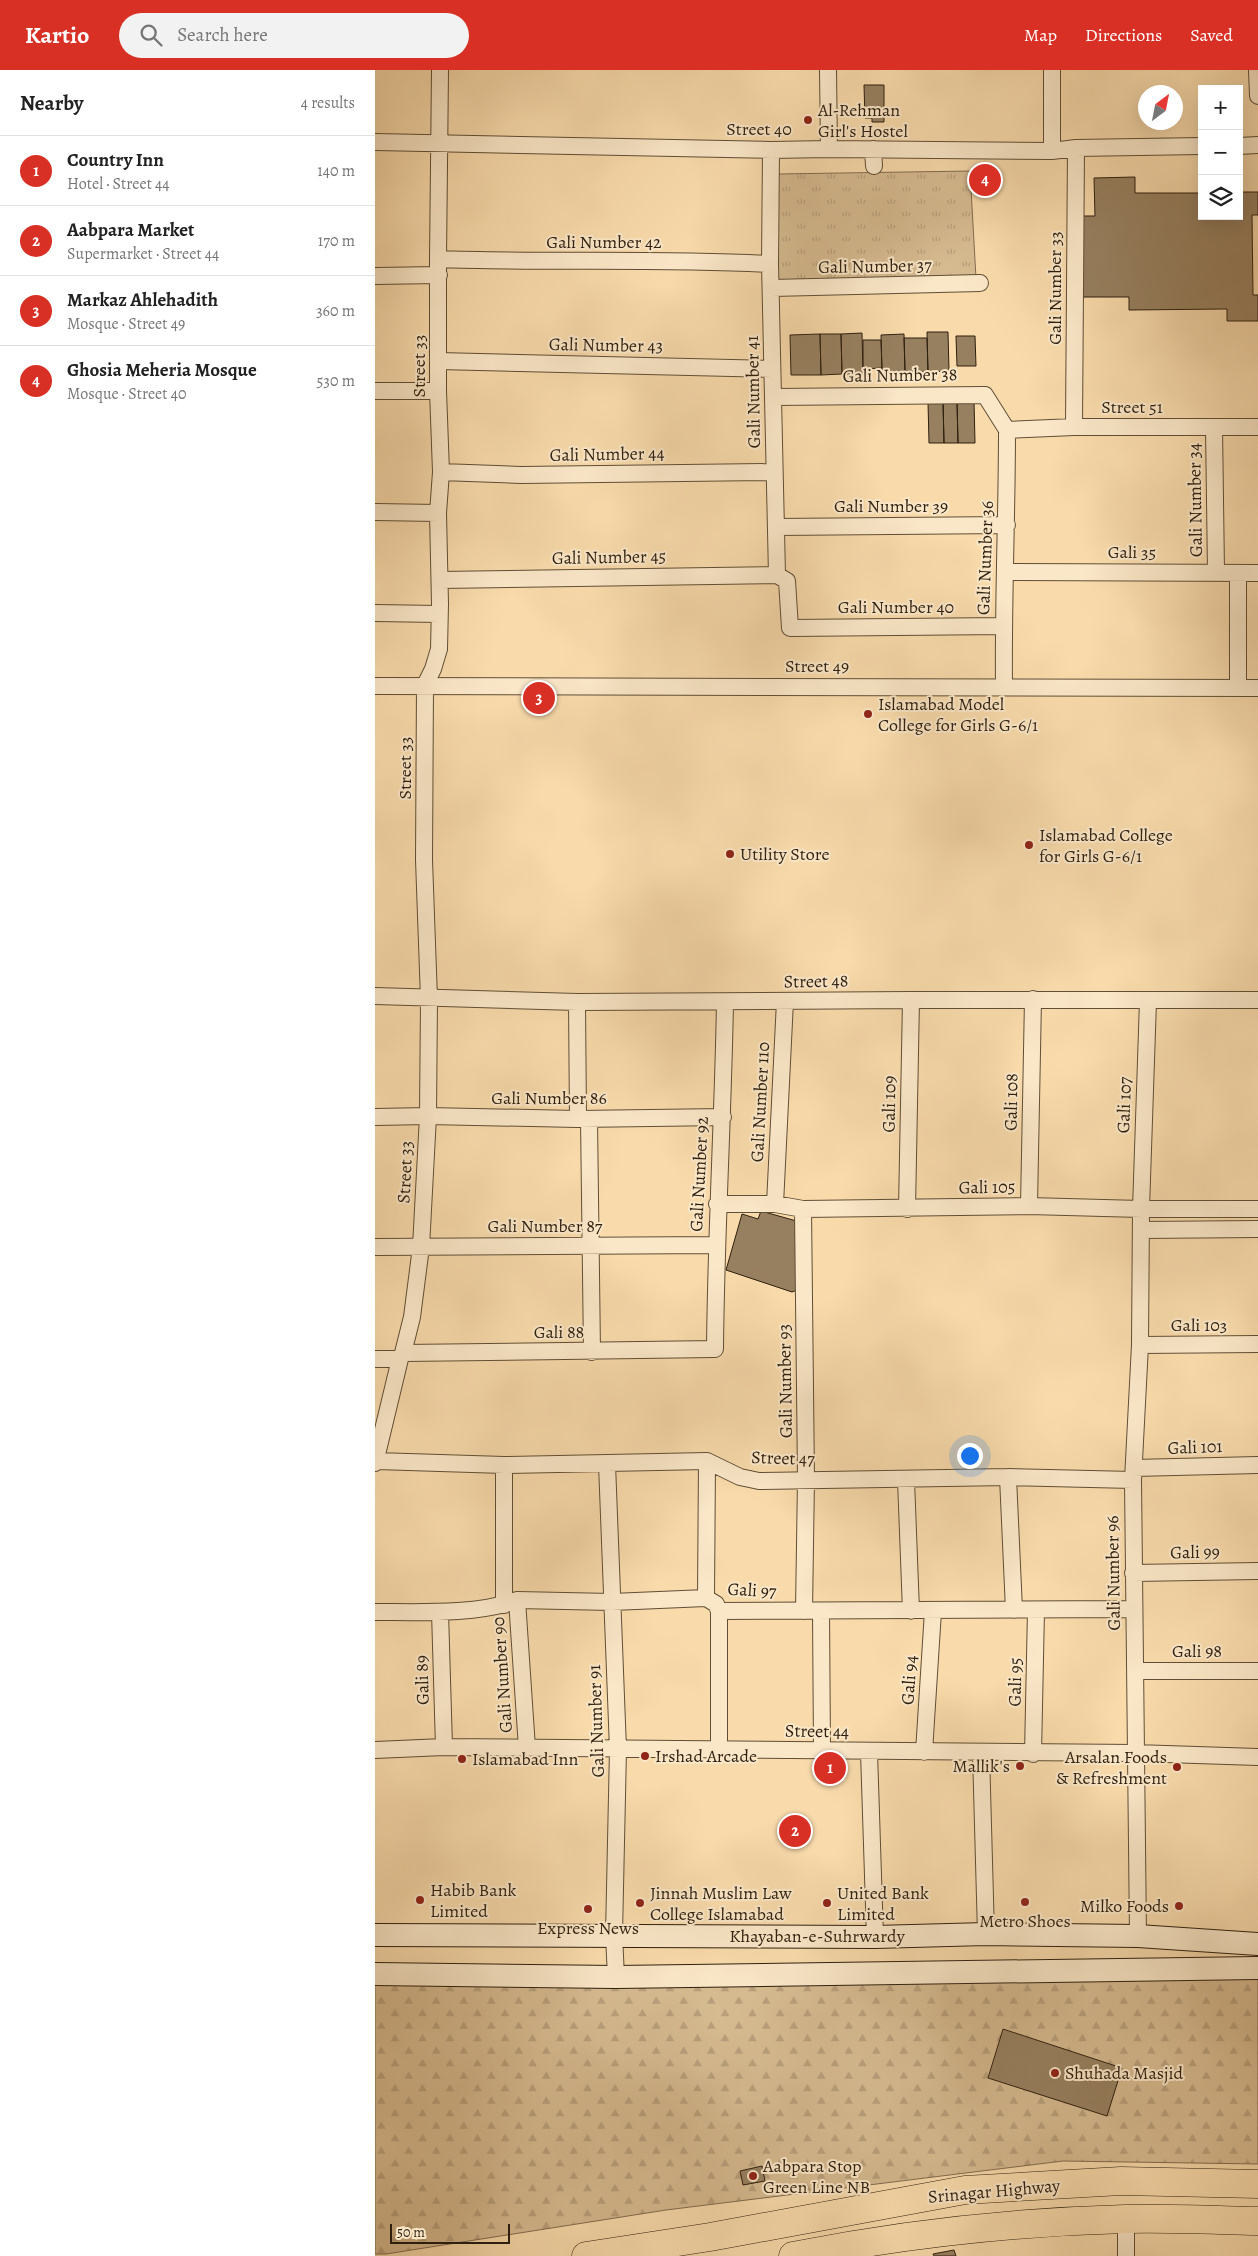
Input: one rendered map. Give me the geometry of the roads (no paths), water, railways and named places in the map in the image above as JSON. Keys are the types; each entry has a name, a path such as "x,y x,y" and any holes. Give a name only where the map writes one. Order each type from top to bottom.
{"highway":[{"name":"Srinagar Highway","path":"586,2256 710,2237 965,2190 1121,2181 1258,2184"},
{"name":"Srinagar Highway","path":"793,2256 864,2242 937,2231 1126,2219 1258,2221"}],"main road":[{"name":"Khayaban-e-Suhrwardy","path":"375,1935 875,1938 986,1934 1139,1936 1258,1944"},
{"name":"Khayaban-e-Suhrwardy","path":"375,1974 616,1977 1258,1968"}],"street":[{"name":"Street 33","path":"375,1462 412,1318 421,1247 428,1116 429,999 425,860 425,685 433,669 439,649 440,580 438,513 441,472 438,391 440,70"},
{"path":"828,70 829,149"},
{"path":"1052,70 1052,151"},
{"path":"1257,70 1258,96"},
{"name":"Street 40","path":"375,142 771,150 1052,151 1076,148 1198,146"},
{"path":"1243,146 1258,145"},
{"name":"Gali Number 33","path":"1074,427 1076,148"},
{"path":"873,149 874,166"},
{"name":"Gali Number 41","path":"771,150 770,264 777,575 787,581 790,628"},
{"name":"Gali Number 42","path":"375,276 439,267 524,262 715,261 770,264"},
{"name":"Gali Number 37","path":"772,288 980,283"},
{"name":"Gali Number 43","path":"438,361 773,370"},
{"path":"375,391 438,391"},
{"name":"Gali Number 38","path":"773,397 985,394 1007,430"},
{"name":"Street 51","path":"1007,430 1074,427 1258,427"},
{"name":"Gali Number 34","path":"1214,427 1216,572"},
{"name":"Gali Number 36","path":"1004,687 1003,626 1007,525 1007,430"},
{"name":"Gali Number 44","path":"441,472 521,476 774,472"},
{"path":"375,512 438,513"},
{"name":"Gali Number 39","path":"776,527 1007,525"},
{"name":"Gali 35","path":"1006,572 1258,572"},
{"path":"1238,573 1238,688"},
{"name":"Gali Number 45","path":"440,580 777,575"},
{"path":"375,613 439,614"},
{"name":"Gali Number 40","path":"790,628 1003,626"},
{"name":"Street 49","path":"375,686 1258,688"},
{"name":"Street 48","path":"375,996 577,1002 1033,999 1258,1000"},
{"name":"Gali 108","path":"1029,1206 1033,999"},
{"name":"Gali 109","path":"907,1209 911,1000"},
{"name":"Gali Number 110","path":"775,1204 785,1001"},
{"name":"Gali 107","path":"1141,1210 1148,1001"},
{"path":"577,1002 589,1246 592,1352"},
{"name":"Gali Number 92","path":"715,1349 715,1245 723,1117 725,1002"},
{"name":"Gali Number 86","path":"375,1117 428,1116 583,1119 723,1117"},
{"name":"Gali 105","path":"717,1204 775,1204 803,1209 1029,1206 1141,1210 1258,1209"},
{"name":"Gali Number 93","path":"803,1209 806,1479 812,1611 822,1751"},
{"name":"Gali Number 96","path":"1139,1936 1135,1753 1136,1671 1133,1609 1133,1474 1140,1345 1141,1210"},
{"path":"1141,1230 1258,1229"},
{"name":"Gali Number 87","path":"375,1247 715,1245"},
{"name":"Gali 103","path":"1140,1345 1258,1344"},
{"name":"Gali 88","path":"375,1359 401,1356 715,1349"},
{"path":"705,1598 707,1461"},
{"name":"Street 47","path":"375,1462 504,1465 707,1461 740,1477 759,1481 806,1479 906,1480 1133,1474"},
{"name":"Gali Number 91","path":"607,1464 619,1749 614,1935 616,1977"},
{"name":"Gali Number 90","path":"504,1465 510,1602 527,1748"},
{"name":"Gali 101","path":"1133,1474 1258,1465"},
{"path":"1008,1478 1014,1610"},
{"path":"906,1480 911,1611"},
{"name":"Gali 99","path":"1133,1573 1258,1571"},
{"name":"Gali 97","path":"375,1612 440,1612 510,1602 612,1602 705,1598 716,1604 719,1611 1133,1609"},
{"name":"Gali 95","path":"1033,1754 1036,1610"},
{"path":"719,1611 719,1749"},
{"name":"Gali 94","path":"924,1752 933,1611"},
{"name":"Gali 89","path":"440,1612 444,1747"},
{"name":"Gali 98","path":"1136,1671 1258,1671"},
{"name":"Street 44","path":"375,1750 444,1747 719,1749 1033,1754 1135,1753 1258,1757"},
{"path":"869,1752 875,1938"},
{"path":"981,1753 986,1934"},
{"path":"1126,2219 1126,2256"}],"place":[{"name":"Al-Rehman Girl's Hostel","path":"808,120"},
{"name":"Ghosia Meheria Mosque","path":"985,180"},
{"name":"Markaz Ahlehadith","path":"539,698"},
{"name":"Islamabad Model College for Girls G-6/1","path":"868,714"},
{"name":"Islamabad College for Girls G-6/1","path":"1029,845"},
{"name":"Utility Store","path":"730,854"},
{"name":"Irshad Arcade","path":"645,1756"},
{"name":"Islamabad Inn","path":"462,1759"},
{"name":"Mallik's","path":"1020,1766"},
{"name":"Arsalan Foods & Refreshment","path":"1177,1767"},
{"name":"Country Inn","path":"830,1768"},
{"name":"Aabpara Market","path":"795,1831"},
{"name":"Habib Bank Limited","path":"420,1900"},
{"name":"Metro Shoes","path":"1025,1902"},
{"name":"Jinnah Muslim Law College Islamabad","path":"640,1903"},
{"name":"United Bank Limited","path":"827,1903"},
{"name":"Milko Foods","path":"1179,1906"},
{"name":"Express News","path":"588,1909"},
{"name":"Shuhada Masjid","path":"1055,2073"},
{"name":"Aabpara Stop Green Line NB","path":"753,2176"}]}
